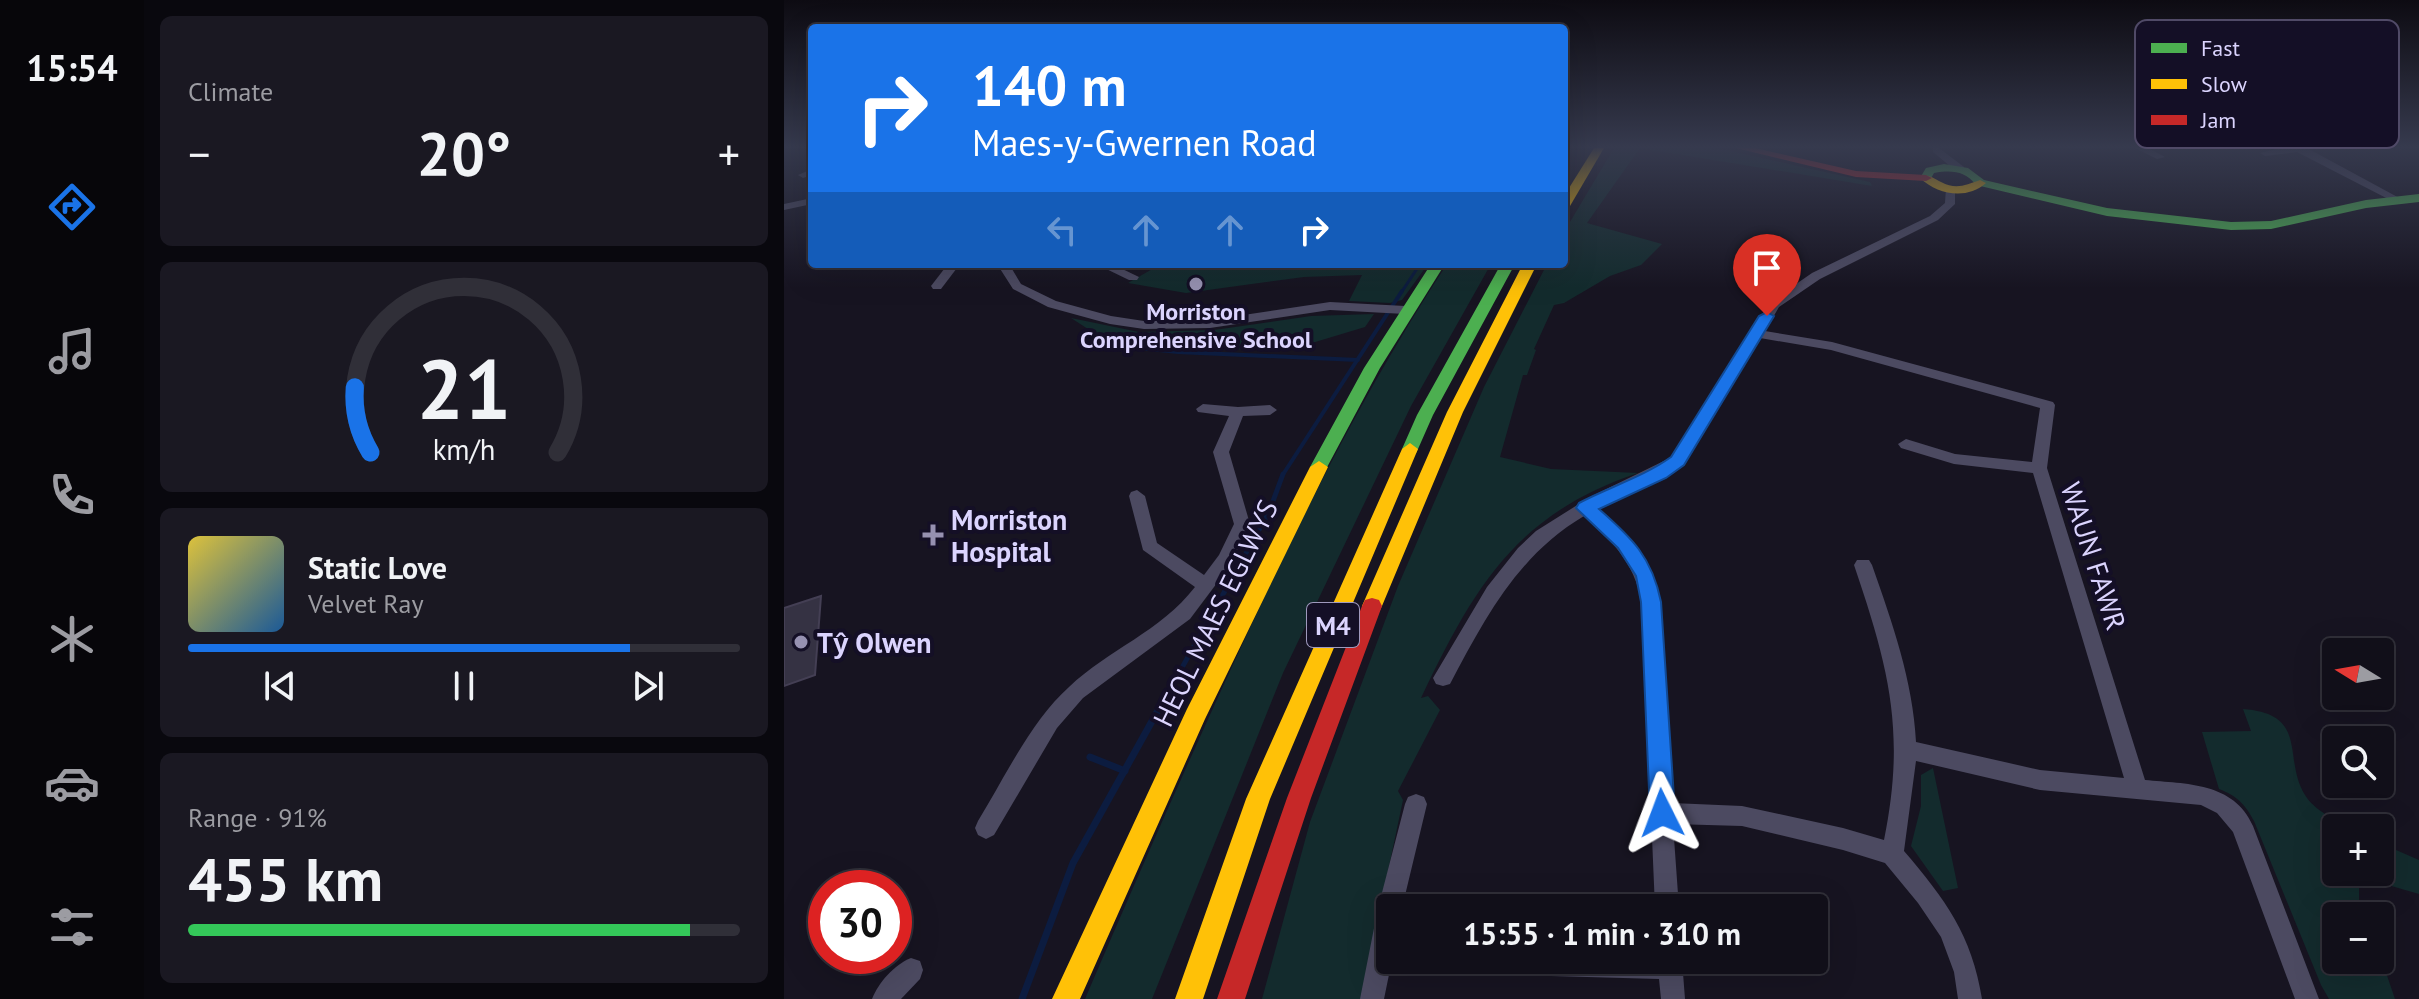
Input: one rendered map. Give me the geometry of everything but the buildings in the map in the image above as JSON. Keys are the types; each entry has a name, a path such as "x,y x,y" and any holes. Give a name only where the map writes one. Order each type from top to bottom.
{"main road":[{"path":"2031,195 2107,212 2231,226 2271,225 2366,204 2419,198"},
{"name":"HEOL MAES EGLWYS","path":"1066,999 1210,683 1325,454 1405,310 1435,268"},
{"name":"M4","path":"1189,999 1258,799 1302,696 1425,415 1506,268"},
{"name":"M4","path":"1231,999 1299,798 1359,635 1455,412 1528,268"}],"street":[{"path":"1443,678 1471,626 1517,562 1558,523 1615,491 1660,474 1677,461 1774,305 1816,276 1934,218 1950,204 1950,195"},
{"path":"2388,195 2398,200"},
{"path":"784,207 808,202"},
{"path":"937,286 951,268"},
{"path":"1006,268 1017,286 1052,304 1110,320 1144,325 1210,324 1330,306 1405,310"},
{"path":"1112,268 1133,277"},
{"path":"1756,333 1832,346 2048,405 2039,468"},
{"path":"1203,409 1238,412 1270,410"},
{"path":"986,828 1050,722 1076,692 1184,614 1226,558 1242,524 1221,452 1238,412"},
{"name":"WAUN FAWR","path":"1906,444 1954,459 2039,468 2138,790"},
{"path":"1137,496 1149,546 1207,586"},
{"path":"1586,508 1625,543 1646,575 1651,602 1666,894"},
{"path":"1863,565 1893,660 1906,749 1901,812 1892,854"},
{"path":"1906,749 2040,780 2201,795 2218,800 2233,811 2242,826 2307,999"},
{"path":"1394,894 1416,804"},
{"path":"1662,813 1742,816 1843,839 1892,854 1950,930 1966,972 1970,999"},
{"path":"884,999 907,974"},
{"path":"1372,999 1380,974"},
{"path":"1671,974 1673,999"}],"green space":[{"path":"1586,195 1607,195 1587,223 1662,244 1641,265 1610,276 1564,303 1554,305 1534,349 1527,375 1523,375 1500,457 1551,469 1638,473 1596,490 1560,510 1530,533 1504,559 1481,589 1441,658 1421,698 1428,696 1440,710 1398,791 1403,800 1383,894 1376,894 1376,928 1361,999 1262,999 1310,822 1398,586 1484,387 1545,268 1568,268 1568,225"},
{"name":"Morriston Comprehensive School","path":"1154,268 1425,268 1402,300 1390,303 1349,301 1362,275 1304,277 1186,293 1128,283"},
{"path":"1444,268 1489,268 1411,406 1283,673 1152,999 1085,999 1211,712 1304,515 1386,362"},
{"path":"1374,314 1365,327 1292,349 1180,350 1108,342 1071,318 1139,332 1214,330 1311,316"},
{"path":"2243,709 2278,719 2290,740 2298,781 2305,795 2326,814 2322,814 2322,886 2359,886 2359,902 2322,902 2322,974 2386,974 2395,999 2329,999 2321,985 2254,821 2240,801 2219,789 2202,732 2251,731"},
{"path":"1933,768 1958,888 1943,891 1911,846 1921,806 1921,775"},
{"path":"2394,849 2419,860 2419,894 2391,886 2394,886"}],"waterway":[{"path":"1401,293 1417,268"},
{"path":"1357,360 1402,291"},
{"path":"1121,346 1178,352 1357,360"},
{"path":"1283,475 1357,360"},
{"path":"1160,707 1269,512 1283,475"},
{"path":"1124,771 1161,705"},
{"path":"1090,757 1124,771"},
{"path":"1022,999 1073,863 1124,771"}],"traffic: fast":[{"path":"2031,195 2107,212 2231,226 2271,225 2366,204 2419,198"},
{"path":"1319,467 1372,368 1435,268"},
{"path":"1410,449 1425,415 1506,268"}],"traffic: slow":[{"path":"1568,199 1571,195"},
{"path":"1372,606 1455,412 1528,268"},
{"path":"1189,999 1258,799 1410,449"},
{"path":"1066,999 1195,716 1319,467"}],"traffic: jam":[{"path":"1231,999 1299,798 1372,606"}],"place":[{"name":"Morriston Comprehensive School","path":"1196,284"},
{"name":"Morriston Hospital","path":"933,535"},
{"name":"Tŷ Olwen","path":"801,642"}],"route":[{"path":"1662,813 1651,602 1646,575 1625,543 1586,508 1615,491 1660,474 1677,461 1690,446 1738,359 1767,316"}]}
